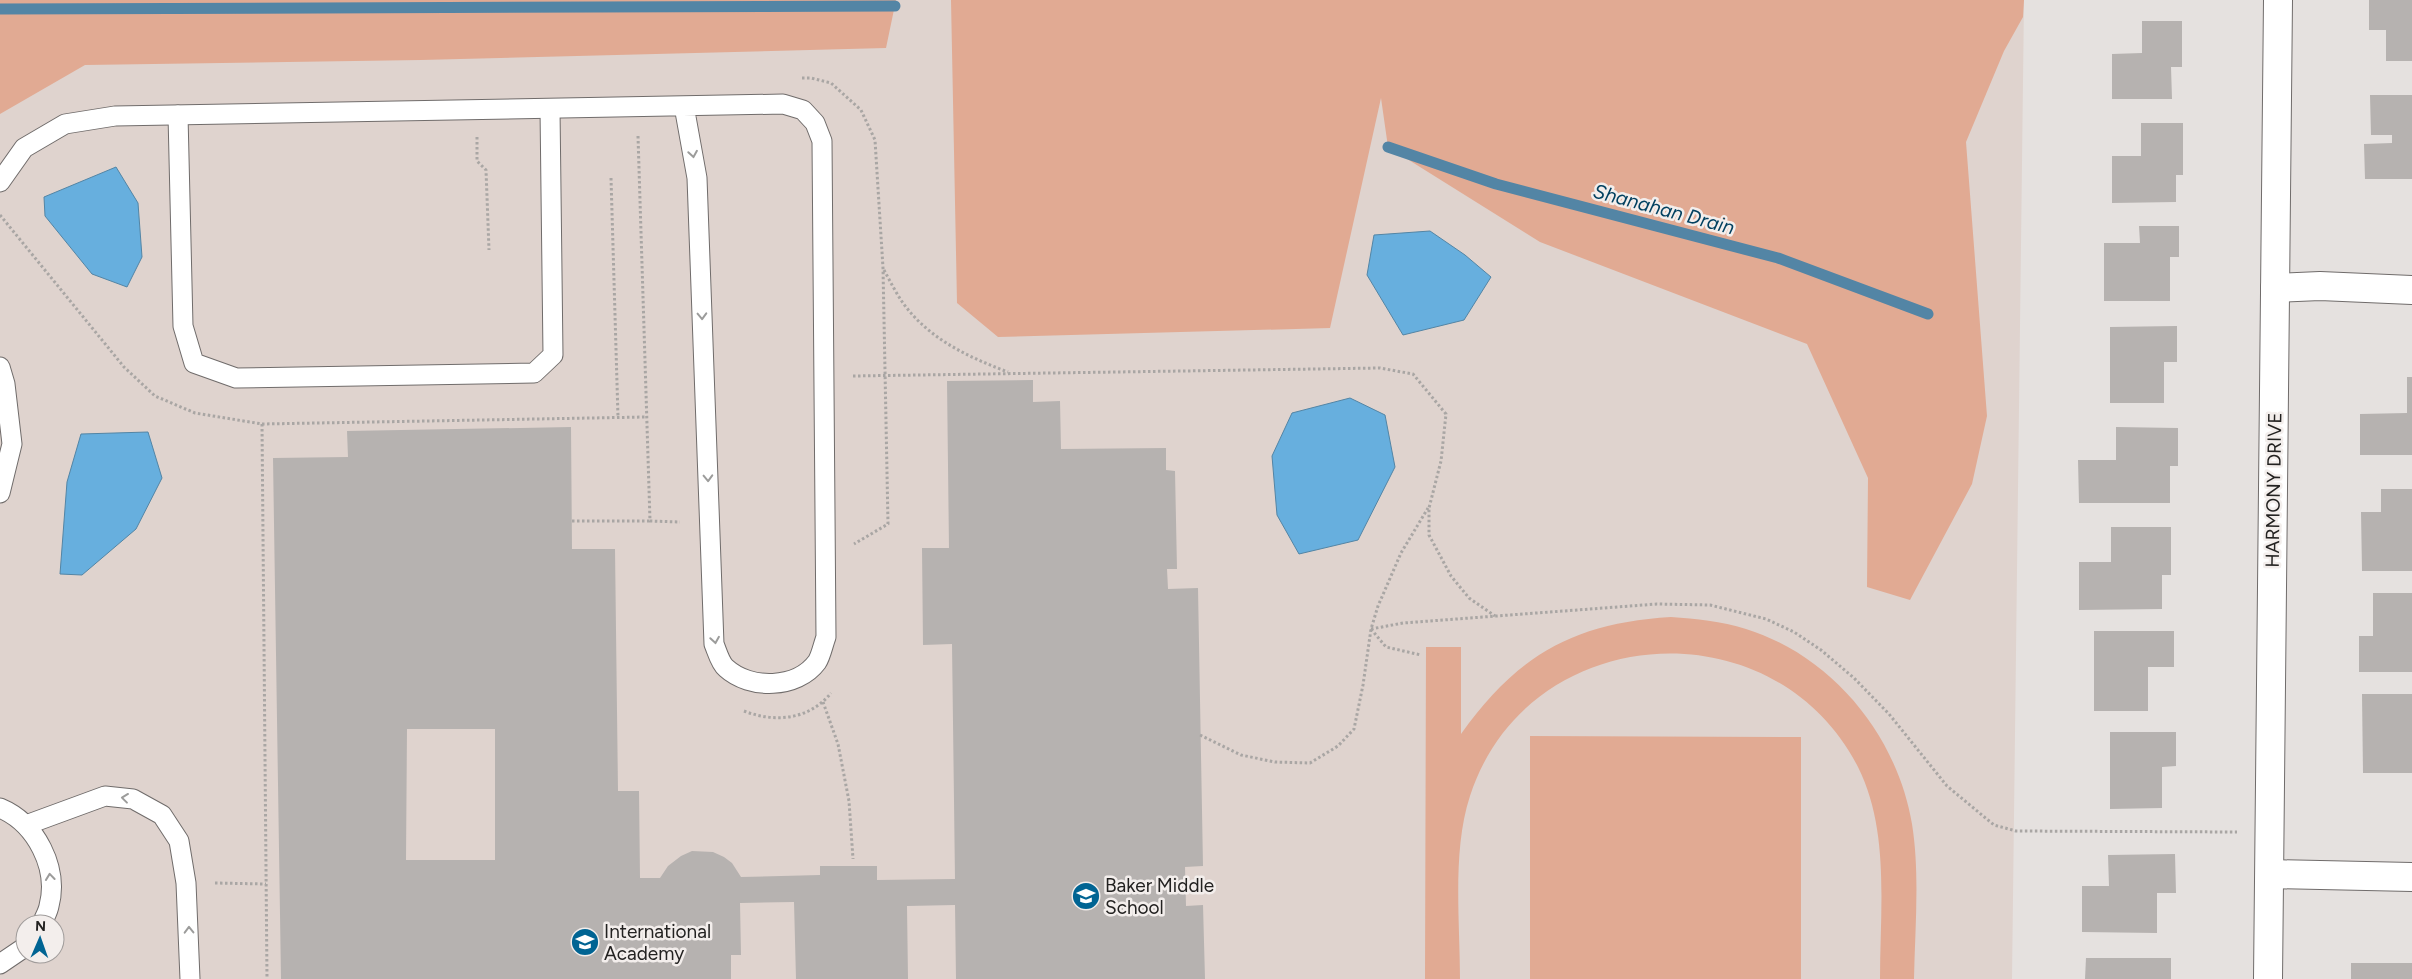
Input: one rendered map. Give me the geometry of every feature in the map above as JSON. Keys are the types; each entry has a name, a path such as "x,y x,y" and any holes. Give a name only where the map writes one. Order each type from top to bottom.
{"street":[{"name":"HARMONY DRIVE","path":"2268,979 2278,0"},
{"path":"2276,288 2320,286 2412,290"},
{"path":"2270,874 2412,877"}],"lane":[{"path":"0,182 24,148 65,124 115,116 784,104 803,110 815,123 822,142 826,637 817,662 802,676 781,683 757,683 743,680 724,667 714,644 697,178 684,106"},
{"path":"178,115 183,326 194,363 236,378 534,373 553,355 550,109"},
{"path":"0,367 5,384 12,444 0,493"},
{"path":"26,825 105,796 134,799 162,815 179,841 186,883 190,979"},
{"path":"0,808 26,825 43,849 51,877 49,906 46,914"},
{"path":"0,964 15,954"}],"path":[{"path":"801,78 811,78 831,83 861,110 876,140 883,268 888,524 854,544 854,553"},
{"path":"638,133 650,521"},
{"path":"477,134 477,162 486,170 489,250"},
{"path":"611,178 618,417"},
{"path":"883,268 903,304 936,337 977,360 1011,373"},
{"path":"824,377 1380,368 1414,374 1446,414 1441,462 1429,508 1429,535 1451,576 1469,598 1496,616"},
{"path":"262,424 267,979"},
{"path":"1200,736 1241,755 1275,762 1310,763 1338,746 1354,728 1364,685 1371,629 1401,553 1429,508"},
{"path":"572,521 682,522"},
{"path":"1371,629 1403,623 1657,604 1710,605 1738,610 1766,619 1794,632 1821,650 1854,678 1889,714 1947,786 1994,825 2016,831 2240,832"},
{"path":"1371,629 1386,647 1421,655"},
{"path":"743,711 761,718 797,717 823,702 835,687"},
{"path":"823,702 838,744 849,801 853,859"},
{"path":"186,883 266,884"}],"shaded area":[{"path":"0,0 2024,0 2012,979 0,979"},
{"path":"0,0 896,0 886,48 421,60 85,65 0,114"},
{"path":"951,0 2024,0 2023,17 2004,51 1966,142 1987,416 1972,484 1910,600 1867,587 1868,478 1807,344 1540,242 1388,147 1381,98 1330,328 998,337 957,303"},
{"path":"1671,617 1727,624 1777,641 1806,658 1832,679 1856,703 1876,730 1892,760 1904,791 1912,824 1916,862 1914,979 1880,979 1881,871 1875,817 1858,767 1820,714 1770,678 1713,658 1654,654 1596,666 1543,694 1500,737 1470,796 1464,817 1458,886 1460,979 1425,979 1426,647 1461,647 1461,734 1504,683 1526,664 1551,648 1577,636 1605,627"},
{"path":"1530,736 1801,737 1801,979 1530,979"}],"water":[{"path":"116,167 138,203 142,257 127,287 92,274 45,216 44,197"},
{"path":"1430,231 1465,255 1491,277 1464,320 1403,335 1367,275 1374,235"},
{"path":"1350,398 1385,415 1395,467 1358,540 1299,554 1277,515 1272,456 1292,413"},
{"path":"148,432 162,478 136,529 82,575 60,574 67,482 81,434"}],"building":[{"path":"2369,0 2412,0 2412,61 2386,61 2386,30 2369,30"},
{"path":"2142,21 2182,21 2182,67 2171,67 2172,99 2112,99 2112,54 2142,53"},
{"path":"2370,95 2412,95 2412,179 2365,179 2364,144 2392,143 2392,135 2371,135"},
{"path":"2141,123 2183,123 2183,175 2176,175 2176,202 2112,203 2112,156 2141,156"},
{"path":"2139,226 2179,226 2179,257 2170,257 2170,301 2104,301 2104,243 2140,243"},
{"path":"2177,326 2177,362 2164,362 2164,403 2110,403 2110,327"},
{"path":"2407,377 2412,377 2412,455 2360,455 2360,414 2407,413"},
{"path":"1033,380 1033,402 1060,401 1061,449 1166,448 1166,470 1175,471 1177,569 1167,569 1168,589 1198,588 1203,866 1185,867 1186,906 1203,905 1205,979 956,979 955,905 907,906 908,979 796,979 794,902 740,903 741,955 731,955 731,979 281,979 273,458 348,457 347,431 571,427 572,549 615,549 618,791 639,791 640,878 660,878 668,866 681,856 692,851 713,852 724,857 732,863 741,877 820,875 820,866 877,866 877,880 955,879 952,644 923,645 922,548 949,548 947,381","holes":["407,729 495,729 495,860 406,860"]},
{"path":"2116,427 2178,428 2178,466 2170,466 2170,503 2079,503 2078,460 2116,460"},
{"path":"2381,489 2412,489 2412,571 2362,571 2361,512 2381,512"},
{"path":"2111,527 2171,527 2171,575 2162,575 2162,609 2079,610 2079,562 2111,562"},
{"path":"2373,593 2412,593 2412,672 2359,672 2359,636 2373,636"},
{"path":"2094,631 2174,631 2174,667 2148,667 2148,711 2094,711"},
{"path":"2362,694 2412,694 2412,773 2363,773"},
{"path":"2110,732 2176,732 2176,766 2162,767 2162,808 2110,809"},
{"path":"2175,854 2176,893 2157,893 2157,933 2082,932 2082,886 2109,886 2108,855"},
{"path":"2086,958 2171,958 2171,979 2085,979"},
{"path":"2351,963 2412,963 2412,979 2351,979"}],"waterway":[{"name":"Shanahan Drain","path":"0,9 895,6"},
{"name":"Shanahan Drain","path":"1388,147 1496,184 1778,258 1928,314"}],"place":[{"name":"Baker Middle School","path":"1086,896"},
{"name":"International Academy","path":"585,942"}]}
